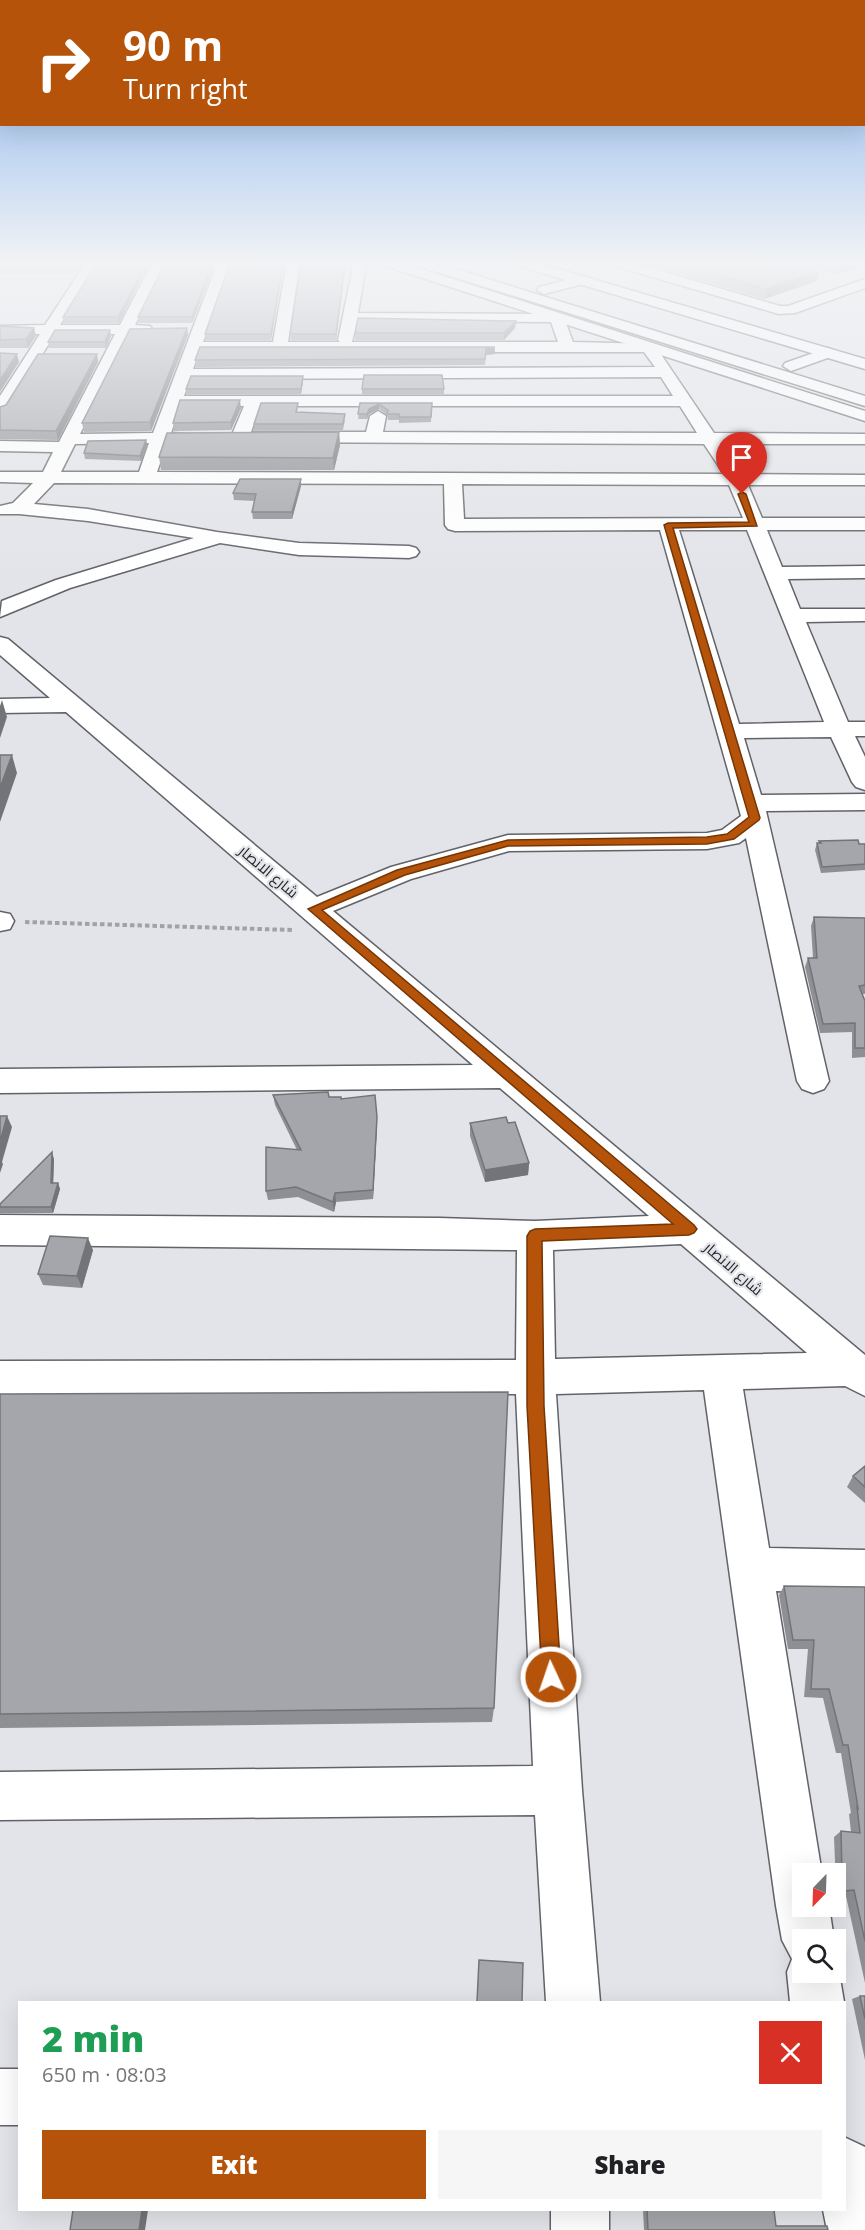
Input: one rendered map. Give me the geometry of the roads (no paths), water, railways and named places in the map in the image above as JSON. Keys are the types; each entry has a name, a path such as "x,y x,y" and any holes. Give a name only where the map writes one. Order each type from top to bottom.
{"main road":[{"path":"0,409 29,365"},
{"path":"9,510 50,476 102,365"},
{"path":"146,477 187,365"},
{"path":"425,365 426,402"},
{"path":"661,365 736,479 839,729 865,782"},
{"path":"706,365 865,416"},
{"path":"750,365 865,401"},
{"path":"788,365 865,389"},
{"path":"184,374 665,372"},
{"path":"174,401 684,401"},
{"path":"240,437 254,401"},
{"path":"470,401 474,439"},
{"path":"373,437 380,402"},
{"path":"217,437 865,439"},
{"path":"0,446 195,438"},
{"path":"0,477 865,480"},
{"path":"453,478 455,525 865,524"},
{"path":"9,510 88,515 299,549 409,552"},
{"path":"668,525 753,810 813,1081"},
{"path":"0,611 9,605 63,584 219,537"},
{"path":"775,573 865,572"},
{"path":"792,616 865,615"},
{"name":"شارع الانصار","path":"0,644 859,1374"},
{"path":"0,706 72,705"},
{"path":"730,730 865,729"},
{"path":"313,909 401,873 508,843 707,841 730,837 753,810 865,802"},
{"path":"0,1081 510,1076"},
{"path":"0,1230 441,1233 535,1236 689,1229"},
{"path":"535,1236 535,1377 558,1790 573,2001"},
{"path":"721,1371 795,1863"},
{"path":"0,1378 535,1377 721,1371 859,1374"},
{"path":"751,1569 865,1572"},
{"path":"0,1796 558,1790"},
{"path":"814,1983 817,2001"},
{"path":"0,2097 18,2097"},
{"path":"846,2176 856,2230"},
{"path":"580,2211 580,2230"}]}
